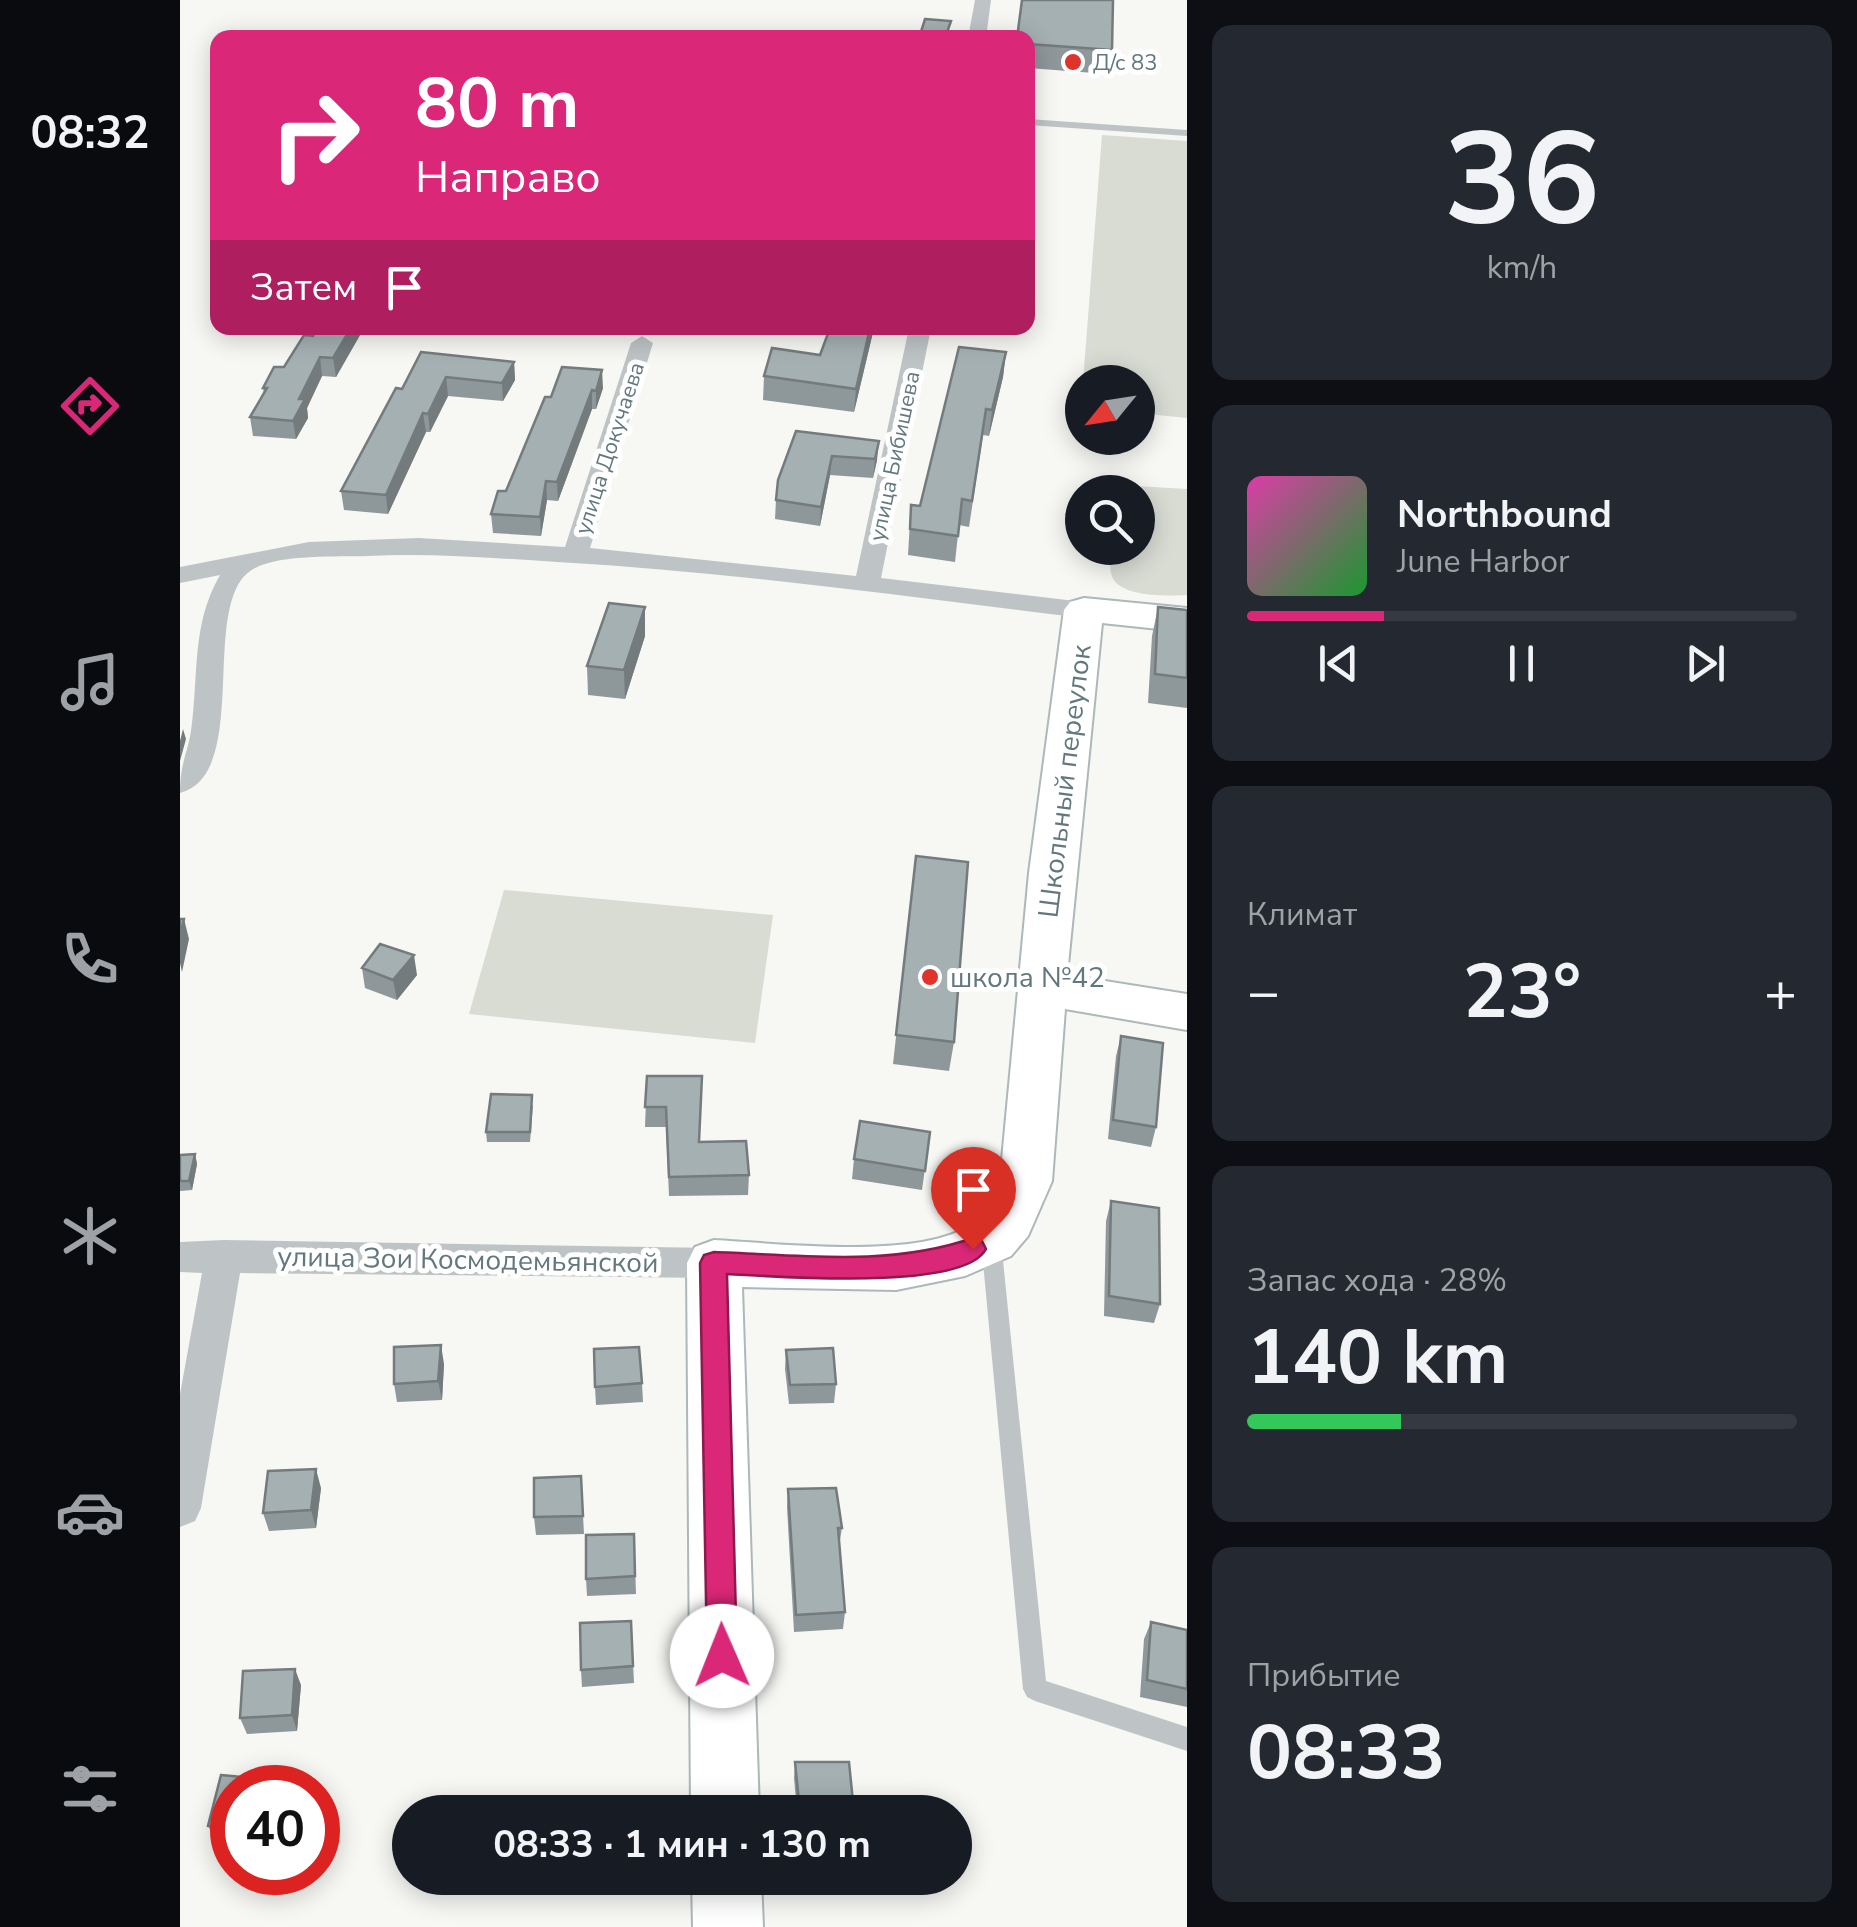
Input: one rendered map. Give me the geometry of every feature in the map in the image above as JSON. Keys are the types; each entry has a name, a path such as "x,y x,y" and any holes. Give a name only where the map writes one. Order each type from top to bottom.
{"street":[{"path":"978,30 984,0"},
{"name":"улица Бибишева","path":"867,584 919,335"},
{"name":"улица Докучаева","path":"576,553 642,343"},
{"path":"180,576 249,559 309,550 419,546 576,553 1187,620"},
{"path":"180,783 191,773 205,735 216,606 232,576 249,559"},
{"name":"Школьный переулок","path":"991,1240 1006,1226 1026,1181 1052,872 1084,610"},
{"path":"1042,988 1187,1012"},
{"name":"улица Зои Космодемьянской","path":"180,1258 224,1255 891,1268 955,1258 991,1240"},
{"path":"180,1508 224,1255"},
{"path":"714,1263 725,1795"},
{"path":"727,1895 728,1927"}],"lane":[{"path":"1035,122 1187,133"},
{"path":"991,1240 1036,1688 1187,1739"}],"shaded area":[{"path":"1102,135 1187,141 1187,418 1155,415 1155,365 1084,365"},
{"path":"1155,487 1187,489 1187,595 1132,591 1115,581 1110,565 1155,565"},
{"path":"504,890 773,915 755,1043 469,1014"}],"building":[{"path":"1022,0 1113,0 1112,50 1035,44 1035,30 1018,30"},
{"path":"925,19 951,21 948,30 922,30"},
{"path":"304,335 347,335 333,358 320,357 299,399 305,399 293,421 250,417 274,367 284,367"},
{"path":"827,335 868,335 856,389 764,376 772,348 820,355"},
{"path":"959,347 1006,352 992,410 986,409 972,501 962,499 958,536 910,529 911,505 920,506"},
{"path":"421,352 514,362 502,383 446,377 428,414 423,413 386,495 341,491 396,388 402,389"},
{"path":"562,367 602,370 557,482 546,481 540,517 491,514 498,491 506,491 545,397 551,397"},
{"path":"796,431 879,441 875,459 832,456 821,507 776,500 778,480"},
{"path":"609,603 645,607 624,670 587,666"},
{"path":"1158,607 1187,610 1187,678 1155,674"},
{"name":"школа №42","path":"916,856 968,862 954,1042 896,1035"},
{"path":"380,944 414,955 393,980 362,968"},
{"path":"1121,1036 1163,1043 1156,1127 1113,1120"},
{"path":"647,1076 702,1076 699,1142 746,1141 749,1175 669,1177 666,1107 645,1107"},
{"path":"491,1094 532,1095 530,1132 486,1132"},
{"path":"860,1121 930,1132 925,1171 854,1159"},
{"path":"195,1154 189,1181 180,1181 180,1155"},
{"path":"1111,1201 1159,1208 1160,1304 1109,1296"},
{"path":"441,1345 438,1381 394,1384 394,1347"},
{"path":"639,1347 642,1383 595,1387 594,1349"},
{"path":"833,1348 836,1384 790,1385 786,1350"},
{"path":"316,1469 311,1510 263,1513 268,1471"},
{"path":"581,1476 583,1516 534,1517 534,1478"},
{"path":"836,1488 842,1528 838,1528 845,1612 796,1615 788,1489"},
{"path":"634,1534 635,1576 586,1579 586,1535"},
{"path":"631,1621 633,1666 581,1670 580,1623"},
{"path":"1151,1622 1187,1630 1187,1689 1147,1680"},
{"path":"295,1669 292,1715 240,1718 243,1671"},
{"path":"795,1762 849,1762 852,1795 798,1795"}],"place":[{"name":"Д/с 83","path":"1073,62"},
{"name":"школа №42","path":"930,977"}],"route":[{"path":"722,1656 714,1263 891,1268 955,1258 973,1249"}]}
